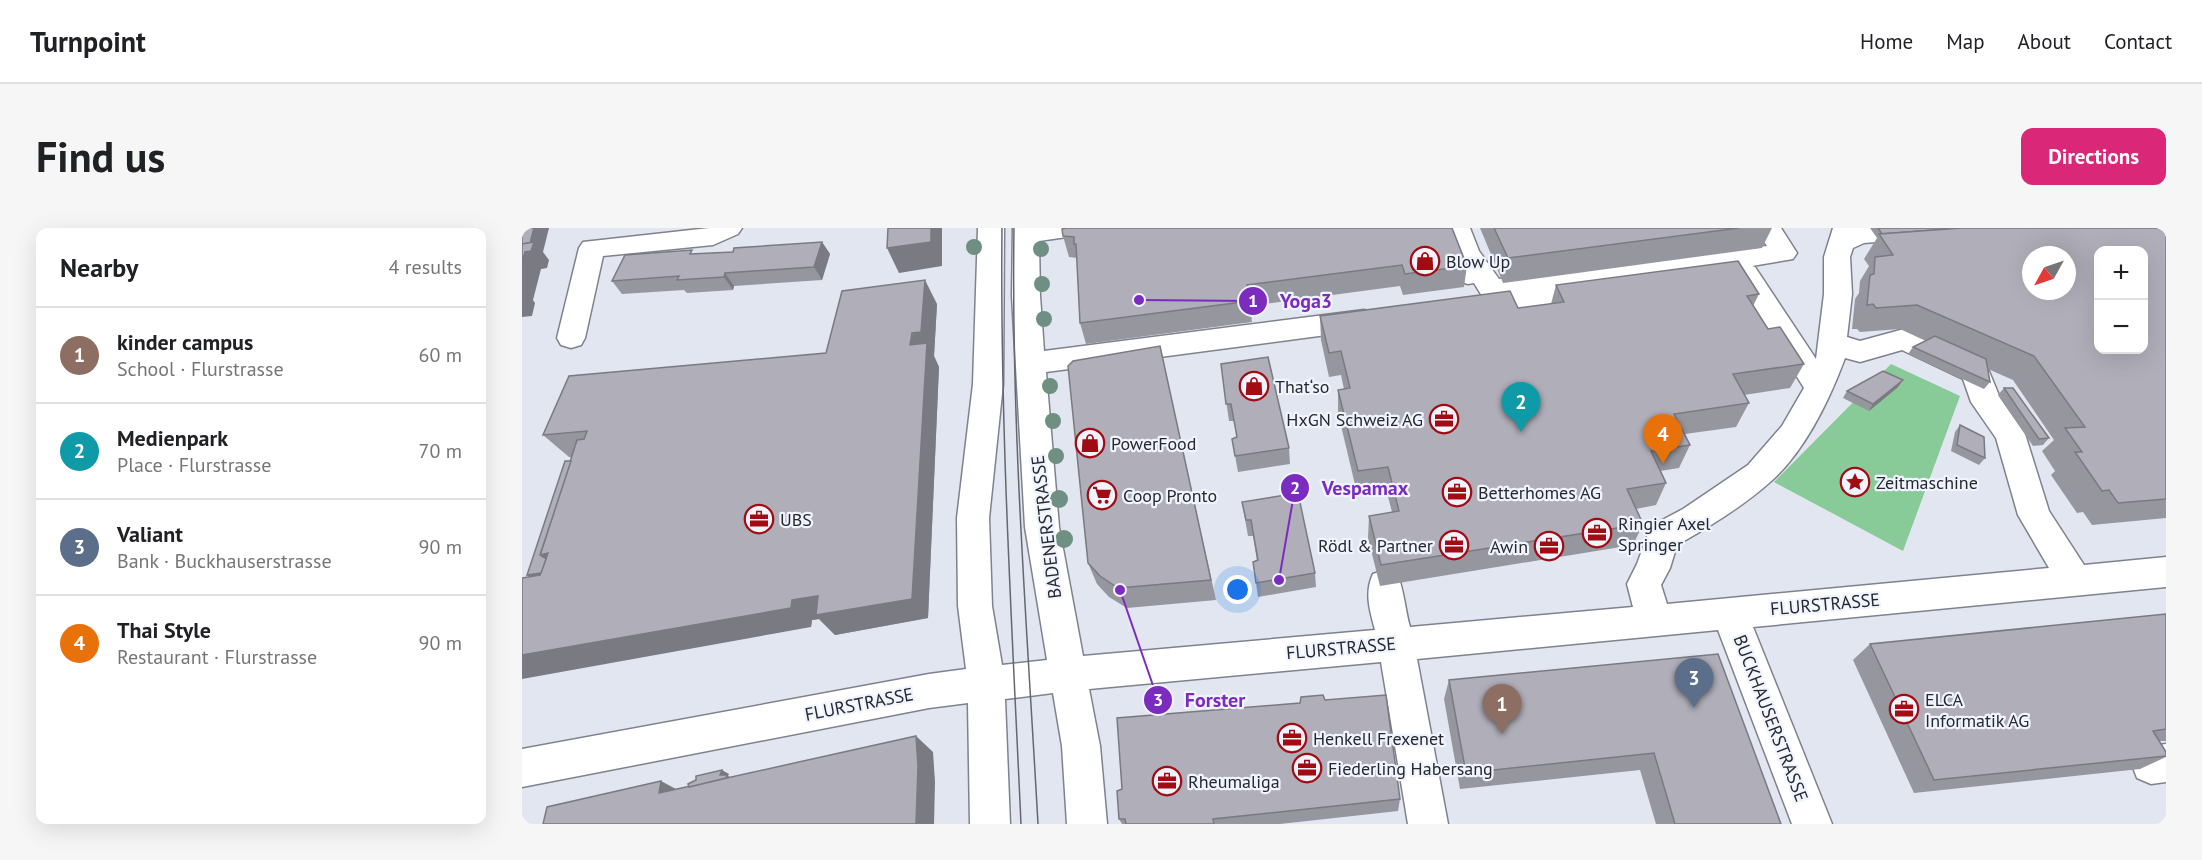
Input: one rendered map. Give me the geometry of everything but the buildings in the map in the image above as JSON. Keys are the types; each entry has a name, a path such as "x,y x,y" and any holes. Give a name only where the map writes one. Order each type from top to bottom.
{"street":[{"path":"571,339 585,238 713,237 729,228"},
{"path":"990,824 986,684 975,606 973,518 988,384 991,228"},
{"path":"1026,231 1079,228"},
{"path":"1457,228 1467,253 1492,289 1784,253 1759,229"},
{"path":"1654,621 1644,584 1653,568 1663,536 1695,519 1759,474 1792,434 1819,388 1831,357 1839,294 1838,257 1844,236 1947,228"},
{"name":"BADENERSTRASSE","path":"1026,231 1026,296 1042,526 1081,746 1087,824"},
{"path":"1467,253 1464,267 1480,308"},
{"path":"1446,312 1746,273 1819,388"},
{"path":"1031,363 1155,359 1389,318"},
{"path":"1833,343 1860,352 1904,339 1976,372 1986,402 2010,434 2034,515 2075,580"},
{"name":"FLURSTRASSE","path":"522,768 929,691 1067,674 2166,572"},
{"path":"1385,585 1385,599 1396,643 1428,824"},
{"name":"BUCKHAUSERSTRASSE","path":"1729,612 1812,824"}],"green space":[{"path":"1891,364 1960,396 1903,551 1774,482"}],"tram line":[{"path":"1002,228 1005,452 1021,824"},
{"path":"1014,228 1017,452 1038,824"}],"place":[{"name":"Blow Up","path":"1425,261"},
{"name":"Yoga3","path":"1139,300"},
{"name":"That‘so","path":"1254,386"},
{"name":"HxGN Schweiz AG","path":"1444,419"},
{"name":"Medienpark","path":"1521,432"},
{"name":"PowerFood","path":"1090,443"},
{"name":"Thai Style","path":"1663,464"},
{"name":"Zeitmaschine","path":"1855,482"},
{"name":"Betterhomes AG","path":"1457,492"},
{"name":"Coop Pronto","path":"1102,495"},
{"name":"UBS","path":"759,519"},
{"name":"Ringier Axel Springer","path":"1597,533"},
{"name":"Rödl & Partner","path":"1454,545"},
{"name":"Awin","path":"1549,546"},
{"name":"Vespamax","path":"1279,580"},
{"name":"Forster","path":"1120,590"},
{"name":"Valiant","path":"1694,708"},
{"name":"ELCA Informatik AG","path":"1904,709"},
{"name":"kinder campus","path":"1502,734"},
{"name":"Henkell Frexenet","path":"1292,738"},
{"name":"Fiederling Habersang","path":"1307,768"},
{"name":"Rheumaliga","path":"1167,781"}]}
